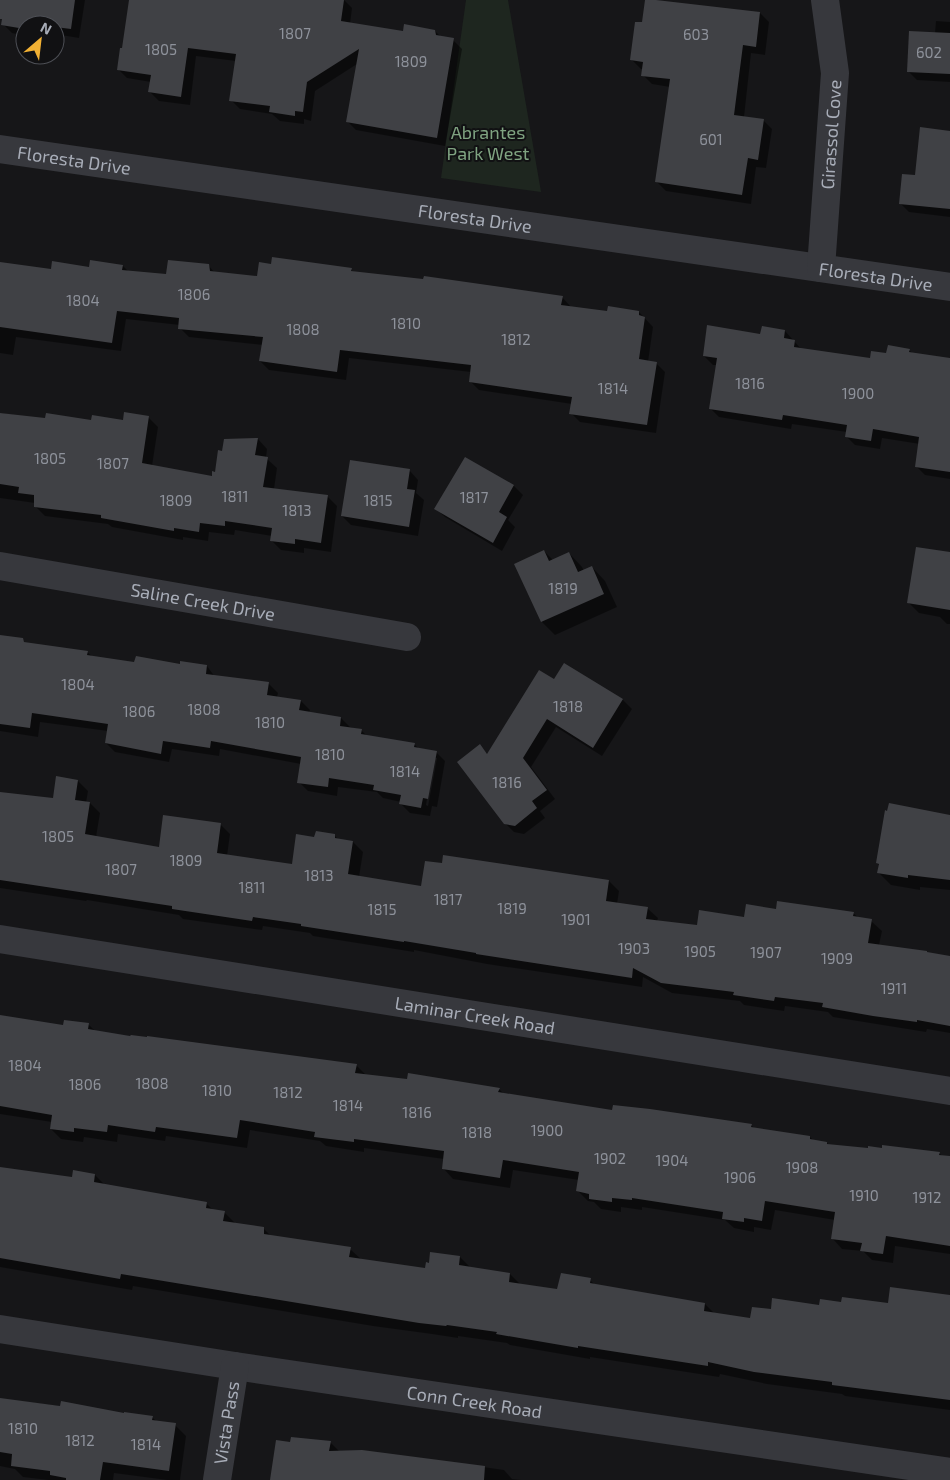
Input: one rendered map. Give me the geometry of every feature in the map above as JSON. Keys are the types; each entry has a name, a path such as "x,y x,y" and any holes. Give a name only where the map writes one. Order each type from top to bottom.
{"street":[{"name":"Girassol Cove","path":"821,268 835,73 826,0"},
{"name":"Floresta Drive","path":"0,149 950,287"},
{"name":"Saline Creek Drive","path":"0,566 407,637"},
{"name":"Laminar Creek Road","path":"0,939 950,1090"},
{"name":"Conn Creek Road","path":"0,1329 235,1366 950,1472"},
{"name":"Vista Pass","path":"217,1480 235,1366"}],"green space":[{"name":"Abrantes Park West","path":"466,0 508,0 541,192 441,178"}],"building":[{"path":"0,0 75,0 71,29 65,28 65,15 15,15 15,27 1,25 2,19 0,19"},
{"path":"129,0 344,0 341,21 403,31 404,24 435,30 436,35 454,38 437,138 346,122 359,49 307,82 303,112 295,111 295,116 269,112 270,106 229,101 236,54 188,48 181,97 148,92 151,75 117,70"},
{"path":"645,0 760,12 756,47 743,45 734,115 764,119 758,160 748,158 742,195 655,182 670,79 641,76 643,62 630,60 635,22 642,22"},
{"path":"909,31 950,33 950,74 907,72"},
{"path":"920,127 950,131 950,209 899,204 902,174 915,175"},
{"path":"272,257 352,268 351,271 423,279 424,276 563,296 561,305 607,311 608,306 639,311 639,315 645,317 639,359 657,362 647,425 569,414 572,397 469,382 471,365 340,350 337,372 259,361 263,337 178,329 179,318 117,311 112,343 0,327 0,262 51,269 52,261 89,267 90,260 123,265 122,270 166,274 168,260 209,264 210,271 257,276 259,262 271,264"},
{"path":"707,325 760,334 762,326 785,330 784,338 795,340 794,347 870,358 871,351 886,353 888,345 910,349 909,352 950,358 950,472 915,467 919,437 873,429 871,441 845,437 847,425 783,415 782,420 709,409 717,358 703,356"},
{"path":"124,412 149,416 142,463 212,476 212,471 215,472 218,450 222,451 224,439 258,438 255,455 268,457 263,487 328,495 321,543 295,539 295,544 270,541 272,528 225,521 225,526 200,523 199,532 174,528 174,531 101,518 101,515 34,507 34,495 18,493 19,487 0,484 0,413 45,418 46,413 91,420 92,415 123,420"},
{"path":"465,457 514,485 499,512 507,517 493,543 434,509"},
{"path":"350,460 410,469 407,489 415,490 409,527 341,516"},
{"path":"916,547 950,552 950,610 907,603"},
{"path":"544,550 549,561 569,552 578,572 592,566 604,594 541,622 514,564"},
{"path":"0,635 23,638 24,642 88,651 87,655 134,662 136,656 180,664 180,661 207,665 206,674 269,682 267,695 301,700 299,710 341,717 340,726 362,729 361,734 415,743 414,747 437,751 428,799 423,798 421,808 399,804 401,795 373,790 374,785 329,778 328,787 297,783 301,757 211,741 210,748 163,741 161,754 105,743 108,724 32,713 30,728 0,724"},
{"path":"564,663 623,699 593,748 547,719 523,758 547,790 532,801 537,808 515,826 504,824 457,762 480,744 487,754 539,670 554,679"},
{"path":"56,776 78,780 75,800 90,802 85,834 159,847 163,815 221,823 217,853 292,864 296,834 314,837 316,831 335,834 335,838 353,841 348,874 421,886 425,861 442,863 443,855 609,880 606,901 648,907 646,919 697,925 699,910 744,917 746,904 776,909 777,901 854,912 853,916 872,919 868,943 950,956 950,1026 822,1007 823,1003 775,997 774,1001 733,995 734,992 661,983 633,968 632,978 301,926 301,924 253,917 252,921 172,909 172,906 0,880 0,792 53,798"},
{"path":"889,803 950,815 950,880 908,875 908,878 877,873 879,864 876,863 885,810 887,811"},
{"path":"0,1015 63,1025 64,1020 89,1023 88,1029 130,1036 147,1036 357,1064 355,1073 407,1079 408,1073 500,1088 498,1092 612,1110 613,1105 752,1124 751,1127 810,1136 810,1139 827,1142 827,1144 868,1148 868,1146 882,1148 882,1145 940,1152 939,1155 950,1156 950,1246 886,1236 883,1254 860,1251 862,1243 831,1239 835,1212 765,1201 762,1221 744,1218 744,1222 722,1219 723,1212 632,1198 632,1200 612,1198 612,1202 589,1199 589,1194 576,1191 579,1172 503,1160 500,1178 442,1169 444,1151 354,1139 354,1142 314,1137 315,1132 240,1120 237,1138 156,1127 155,1132 108,1125 107,1132 74,1128 74,1132 50,1129 52,1115 0,1106"},
{"path":"0,1167 72,1177 73,1170 95,1174 94,1182 207,1202 206,1208 225,1211 223,1221 264,1227 264,1234 351,1247 349,1257 425,1268 426,1262 429,1263 430,1252 460,1256 459,1265 510,1273 509,1282 557,1289 561,1273 591,1278 590,1283 705,1303 704,1311 750,1318 752,1307 771,1309 772,1298 819,1305 820,1299 841,1302 842,1297 888,1303 890,1287 950,1295 950,1400 832,1385 832,1382 754,1372 708,1362 708,1366 578,1346 578,1348 496,1334 497,1332 419,1323 121,1274 120,1279 0,1258"},
{"path":"0,1398 60,1406 61,1401 124,1413 153,1416 152,1420 176,1423 169,1471 103,1462 100,1480 66,1480 66,1478 50,1475 50,1471 11,1466 12,1454 0,1452"},
{"path":"291,1437 331,1441 329,1451 362,1450 485,1466 484,1480 270,1480 276,1440 290,1442"}]}
